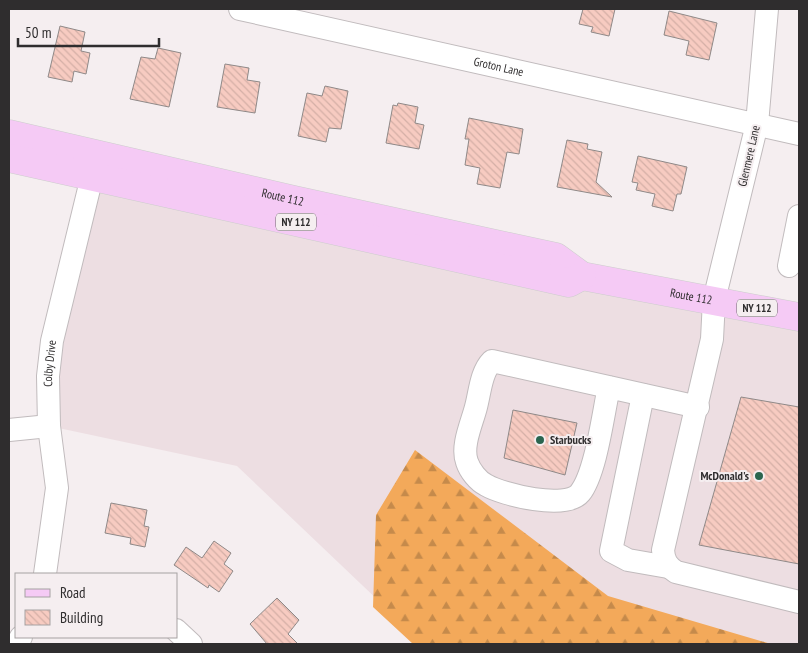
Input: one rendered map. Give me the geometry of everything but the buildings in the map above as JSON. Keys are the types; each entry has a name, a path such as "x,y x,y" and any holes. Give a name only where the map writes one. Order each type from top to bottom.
{"main road":[{"name":"Route 112","path":"9,134 95,166 569,283 582,276 799,317"},
{"name":"Route 112","path":"9,158 95,166"}],"street":[{"name":"Groton Lane","path":"240,9 799,134"},
{"name":"Glenmere Lane","path":"668,567 663,559 663,550 698,407 714,329 714,300 757,124 767,9"},
{"name":"Colby Drive","path":"45,573 57,488 49,426 48,376 52,341 95,166"},
{"path":"788,266 799,216"},
{"path":"609,388 593,462 579,494 564,502 518,494 488,486 472,472 467,462 467,446 484,373 492,361 698,407"},
{"path":"643,395 611,551 628,560 668,567 684,575 799,602"},
{"path":"9,430 49,426"},
{"path":"178,632 192,644"}],"shaded area":[{"path":"93,177 569,283 799,331 799,644 424,644 237,466 49,426"}],"green space":[{"path":"415,450 608,596 771,644 413,644 373,607 376,515"}],"place":[{"name":"Starbucks","path":"540,440"},
{"name":"McDonald's","path":"759,476"}]}
